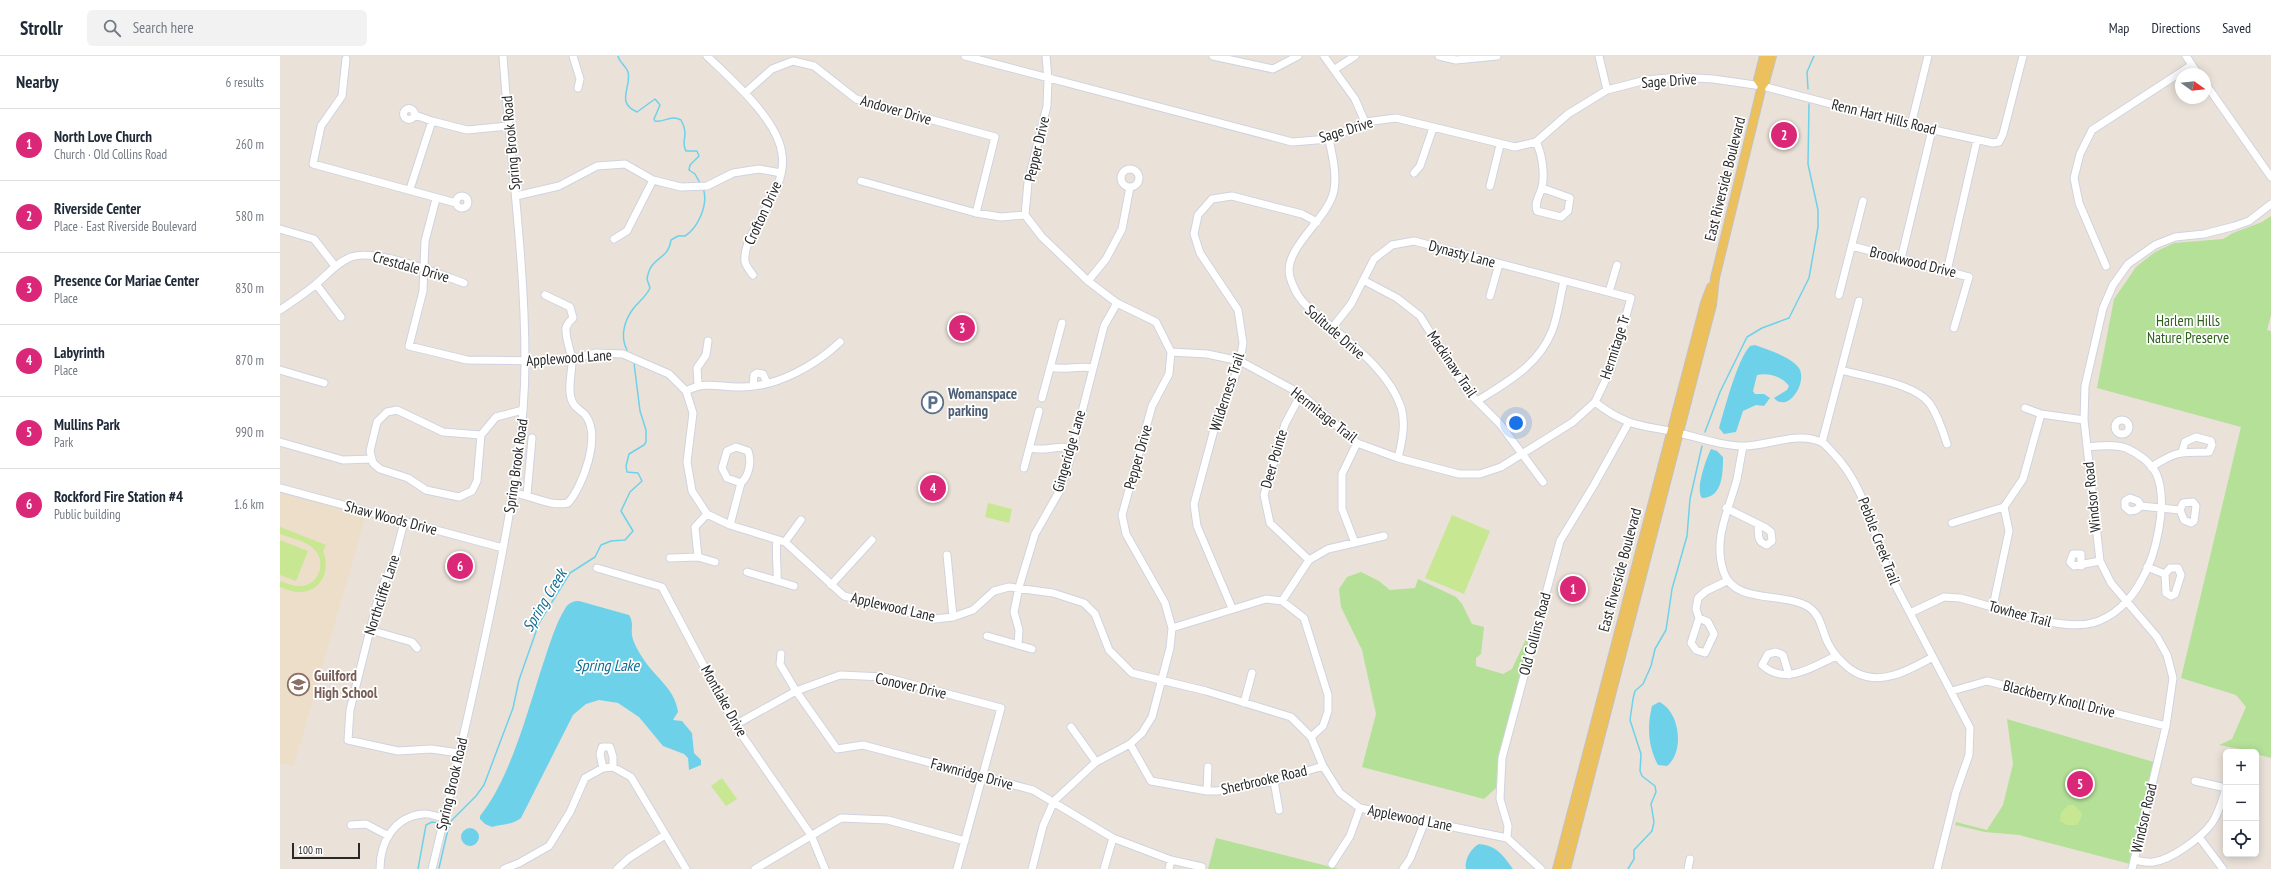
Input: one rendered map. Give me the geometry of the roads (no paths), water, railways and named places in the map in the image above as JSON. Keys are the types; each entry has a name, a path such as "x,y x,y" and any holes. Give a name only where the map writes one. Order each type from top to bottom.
{"main road":[{"name":"East Riverside Boulevard","path":"1762,86 1758,80 1764,56"},
{"name":"East Riverside Boulevard","path":"1566,869 1595,741 1675,432 1705,303 1715,278 1762,86 1765,82 1772,56"},
{"name":"East Riverside Boulevard","path":"1557,869 1595,741"}],"street":[{"name":"Spring Brook Road","path":"432,869 480,668 513,493 523,410 525,362 522,280 503,56"},
{"path":"574,56 580,79 578,88"},
{"name":"Crofton Drive","path":"707,56 745,93 774,131 782,154 781,173 777,188 746,247 745,264 753,274"},
{"name":"Sage Drive","path":"965,56 1292,142 1329,139 1365,122 1396,118 1500,145 1515,147 1536,142 1568,114 1606,90 1646,80 1678,78 1713,79 1762,86"},
{"name":"Pepper Drive","path":"1025,214 1028,182 1047,106 1048,78 1046,56"},
{"path":"1213,56 1239,59 1273,69 1298,56"},
{"path":"1324,56 1335,69 1355,99 1365,122"},
{"path":"1335,69 1355,56"},
{"path":"1441,56 1456,60 1497,56"},
{"path":"1599,56 1606,90"},
{"path":"1911,125 1928,56"},
{"name":"Renn Hart Hills Road","path":"1762,86 1932,130 1977,140 1999,142 2003,134 2023,56"},
{"path":"2186,56 2194,68"},
{"path":"346,59 342,96 321,126 313,164 410,190 436,199 456,203"},
{"name":"Andover Drive","path":"745,93 772,69 793,61 814,66 856,99 995,137 976,213"},
{"path":"2106,266 2079,202 2074,178 2080,154 2092,130 2192,65"},
{"path":"2211,92 2271,177"},
{"path":"415,114 432,121 467,130 508,126"},
{"path":"410,190 432,121"},
{"path":"1414,173 1420,166 1433,128"},
{"path":"1901,259 1932,130"},
{"name":"Solitude Drive","path":"1329,139 1334,168 1334,190 1326,212 1292,256 1290,276 1300,300 1361,352 1390,383 1401,408 1403,437 1398,458"},
{"path":"1947,271 1977,140"},
{"path":"1536,142 1540,151 1542,188 1537,201 1537,211 1561,217 1568,211 1570,198 1542,188"},
{"path":"1490,186 1500,145"},
{"path":"516,196 559,186 597,166 625,164 654,180 681,187 702,186 733,173 759,169 781,173"},
{"path":"614,239 627,231 654,180"},
{"path":"861,181 976,213 1001,217 1025,214 1042,237 1088,281 1117,303 1156,322 1171,352"},
{"path":"1088,281 1106,259 1122,229 1130,187"},
{"name":"Wilderness Trail","path":"1232,608 1197,526 1194,504 1218,415 1228,396 1240,361 1243,343 1238,310 1200,253 1194,234 1198,215 1212,199 1232,196 1302,214 1317,222"},
{"path":"423,268 425,241 436,199"},
{"path":"1838,295 1863,201"},
{"name":"Windsor Road","path":"2132,869 2166,726 2173,687 2169,662 2157,637 2111,583 2100,561 2084,420 2085,386 2103,308 2119,274 2140,255 2155,245 2175,237 2204,234 2235,226 2249,221 2271,204"},
{"path":"280,229 314,239 335,266"},
{"name":"Dynasty Lane","path":"1332,328 1351,304 1374,259 1392,245 1414,241 1631,298"},
{"name":"Brookwood Drive","path":"1852,246 1969,277 1954,328"},
{"name":"Crestdale Drive","path":"280,310 316,284 335,266 351,257 364,254 423,268 464,283"},
{"path":"1490,296 1499,264"},
{"path":"1610,292 1617,265"},
{"name":"Applewood Lane","path":"423,268 423,291 409,346 467,360 525,362 572,359 596,353 623,354 669,374 686,391 693,413 687,462 692,491 707,514 730,525 785,542 844,596 935,619 954,617 973,610 994,591 1009,587 1019,587 1053,594 1084,603 1095,614 1109,650 1132,673 1291,717 1311,737 1323,766 1340,793 1360,808 1507,838"},
{"name":"Mackinaw Trail","path":"1363,280 1397,298 1420,316 1466,390 1500,424 1543,482"},
{"path":"1477,401 1520,374 1535,360 1552,332 1564,281"},
{"path":"316,284 341,318"},
{"path":"513,493 527,495 551,504 568,503 576,494 585,475 590,455 590,428 586,416 577,409 571,400 572,359 566,332 567,324 573,318 570,307 546,295"},
{"name":"Hermitage Tr","path":"1522,454 1573,422 1595,402 1611,369 1631,298"},
{"path":"1595,402 1611,414 1629,422 1743,446 1757,446 1778,439 1795,438 1822,442 1859,301"},
{"name":"Gingeridge Lane","path":"1018,645 1019,630 1014,612 1019,587 1035,534 1059,492 1104,326 1117,303"},
{"path":"1042,398 1062,323"},
{"path":"698,384 696,368 706,355 708,341"},
{"path":"686,391 698,384 742,387 767,383 816,362 840,342"},
{"name":"Pepper Drive","path":"1032,869 1044,826 1054,801 1096,762 1130,744 1142,733 1152,717 1170,648 1172,628 1165,603 1126,534 1122,515 1152,406 1169,374 1171,352"},
{"name":"Hermitage Trail","path":"1171,352 1208,354 1240,361 1301,394 1357,443 1398,458 1459,474 1480,474 1501,467 1522,454"},
{"path":"1050,367 1068,369 1081,366 1093,368"},
{"path":"280,370 324,383"},
{"path":"1841,370 1908,387 1929,403 1941,425 1947,444"},
{"path":"753,386 754,375 757,373 763,374 767,383"},
{"name":"Deer Pointe","path":"1301,394 1285,424 1264,495 1270,523 1309,560"},
{"path":"2025,408 2041,414 2084,420"},
{"path":"481,435 443,432 397,410 387,412 377,422 370,451 372,463 380,469 408,478 426,490 460,497 472,491 477,481 481,435 496,417 523,410"},
{"path":"1024,468 1039,411"},
{"path":"1952,523 2004,507 2023,479 2041,414"},
{"name":"Old Collins Road","path":"1507,838 1508,826 1500,799 1502,758 1560,541 1594,485 1629,422"},
{"path":"2118,447 2120,433"},
{"path":"527,495 532,438"},
{"path":"280,442 336,458 356,461 372,459"},
{"name":"Pebble Creek Trail","path":"1822,442 1841,461 1867,505 1886,566 1970,728 1969,755 1956,792 1937,869"},
{"path":"1356,543 1342,509 1342,474 1357,443"},
{"path":"1030,448 1040,450 1060,446 1071,448"},
{"path":"1743,446 1737,479 1726,508 1720,539 1722,567 1727,581 1741,592 1778,598 1810,608 1820,622 1828,642 1836,656 1859,674 1880,679 1905,671 1933,657"},
{"path":"730,525 741,483 747,475 750,456 748,451 736,447 727,451 722,468 727,478 741,483"},
{"path":"2087,447 2125,448 2141,456 2151,467 2174,453 2182,452"},
{"name":"Towhee Trail","path":"1910,613 1944,597 1960,598 2064,626 2092,624 2110,616 2127,601 2142,581 2160,520 2162,496 2156,473 2151,467"},
{"name":"Shaw Woods Drive","path":"280,488 503,548"},
{"path":"2141,506 2180,510"},
{"path":"1993,606 2009,532 2004,507"},
{"path":"1726,508 1758,524"},
{"path":"698,558 695,527 707,514"},
{"path":"785,542 801,520"},
{"name":"Northcliffe Lane","path":"404,522 395,556 379,595 370,630 350,710 348,740 398,751 431,749 459,753"},
{"path":"1282,601 1309,560 1328,549 1384,536"},
{"path":"777,540 775,553 778,567 777,581"},
{"path":"831,585 872,540"},
{"path":"947,555 954,617"},
{"path":"670,558 698,558 715,562"},
{"path":"2081,566 2100,561"},
{"path":"2147,566 2165,574"},
{"name":"Montlake Drive","path":"597,568 662,587 735,725 811,835 825,869"},
{"path":"747,572 794,586"},
{"path":"1699,618 1708,622 1714,634 1706,653 1696,650 1691,643 1699,618 1696,609 1698,598 1706,591 1727,581"},
{"path":"1172,628 1266,598 1282,601 1304,618 1328,695 1328,711 1324,726 1311,737"},
{"path":"370,630 412,642 417,648"},
{"path":"987,636 1032,648"},
{"name":"Fawnridge Drive","path":"782,654 780,664 796,691 837,749 863,745 1033,790 1054,801 1113,838 1171,860 1202,867"},
{"path":"1789,675 1802,673 1836,656"},
{"path":"1244,703 1252,673"},
{"name":"Conover Drive","path":"735,725 796,691 840,675 884,677 1001,708 984,776"},
{"name":"Blackberry Knoll Drive","path":"1952,691 1987,681 2166,726"},
{"path":"1071,727 1096,762"},
{"name":"Sherbrooke Road","path":"1130,744 1151,781 1207,791 1274,781 1323,766"},
{"path":"602,768 600,754 602,747 610,747 613,757 613,767"},
{"path":"1207,791 1208,766"},
{"path":"504,869 519,863 549,846 570,812 585,778 602,768 613,767 631,777 686,869"},
{"path":"957,869 984,776"},
{"path":"1274,781 1280,810"},
{"path":"2195,781 2223,787"},
{"path":"2134,860 2151,863 2164,860 2199,837 2215,818 2223,798"},
{"path":"1332,864 1350,836 1360,808"},
{"path":"380,869 380,857 387,835 405,818 424,814 444,818"},
{"path":"755,869 841,818 888,820 965,841"},
{"path":"1403,869 1410,859 1425,821"},
{"path":"351,825 366,824 387,835"},
{"path":"617,869 629,858 665,835"},
{"path":"2199,837 2223,869"},
{"path":"1104,869 1113,838"},
{"path":"1507,838 1541,869"},
{"path":"1169,869 1171,860"},
{"path":"1688,869 1690,860"}],"water":[{"path":"1755,345 1778,354 1795,364 1799,368 1801,374 1799,388 1790,399 1785,402 1779,402 1774,398 1787,390 1789,386 1783,380 1775,376 1766,374 1757,375 1753,391 1755,394 1764,394 1770,398 1764,406 1756,405 1743,411 1736,432 1724,434 1719,428 1736,373 1745,353 1750,346"},
{"path":"1711,449 1717,451 1723,457 1722,477 1718,489 1714,494 1709,497 1702,498 1700,494 1700,482 1706,460"},
{"name":"Spring Lake","path":"579,601 629,615 635,645 644,660 673,697 678,712 673,720 682,721 692,733 694,753 701,760 701,765 689,770 688,758 684,754 663,746 639,717 618,703 599,700 586,704 573,715 521,818 511,823 492,827 485,824 480,819 480,816 491,801 509,765 524,725 550,644 562,614 568,605 572,602"},
{"path":"1659,702 1672,714 1678,732 1676,751 1673,760 1667,766 1658,765 1652,751 1649,736 1649,721 1652,706"},
{"path":"470,828 476,831 479,837 476,843 470,846 464,843 461,837 464,831"},
{"path":"1479,844 1495,849 1506,859 1513,869 1466,869 1466,862 1469,855 1473,848"}],"waterway":[{"name":"Spring Creek","path":"618,56 628,72 629,78 626,94 627,104 630,108 637,112 655,99 660,105 654,119 655,121 671,118 681,120 685,130 684,147 686,151 697,151 699,156 690,165 689,170 695,174 700,183"},
{"path":"1808,89 1807,72 1814,56"},
{"path":"1705,432 1720,392 1747,337 1762,328 1789,318 1809,278 1818,227 1818,210 1808,164 1809,104"},
{"name":"Spring Creek","path":"627,350 623,334 625,324 633,309 650,288 647,279 649,271 652,265 667,252 671,240 678,236 685,236 698,222 705,201 703,188"},
{"name":"Spring Creek","path":"447,825 476,796 484,785 513,708 519,680 539,623 570,573 595,557 601,545 611,541 625,540 633,531 621,511 630,492 642,481 638,473 627,472 626,466 629,454 644,445 646,442 646,430 640,411 634,363"},
{"path":"1628,869 1634,859 1634,850 1652,831 1654,822 1651,804 1656,792 1655,786 1642,776 1640,771 1641,754 1630,720 1633,699 1635,691 1643,684 1651,666 1655,649 1666,630 1672,589 1687,536 1690,499 1702,446"},
{"name":"Spring Creek","path":"418,869 426,825 432,822 439,823"},
{"name":"Spring Creek","path":"439,868 449,825"}],"place":[{"name":"Riverside Center","path":"1784,135"},
{"name":"Presence Cor Mariae Center","path":"962,328"},
{"name":"Womanspace parking","path":"932,403"},
{"name":"Labyrinth","path":"933,488"},
{"name":"Rockford Fire Station #4","path":"460,566"},
{"name":"North Love Church","path":"1573,589"},
{"name":"Guilford High School","path":"299,685"},
{"name":"Mullins Park","path":"2080,784"}],"park label":[{"name":"Harlem Hills Nature Preserve","path":"2188,330"}]}
